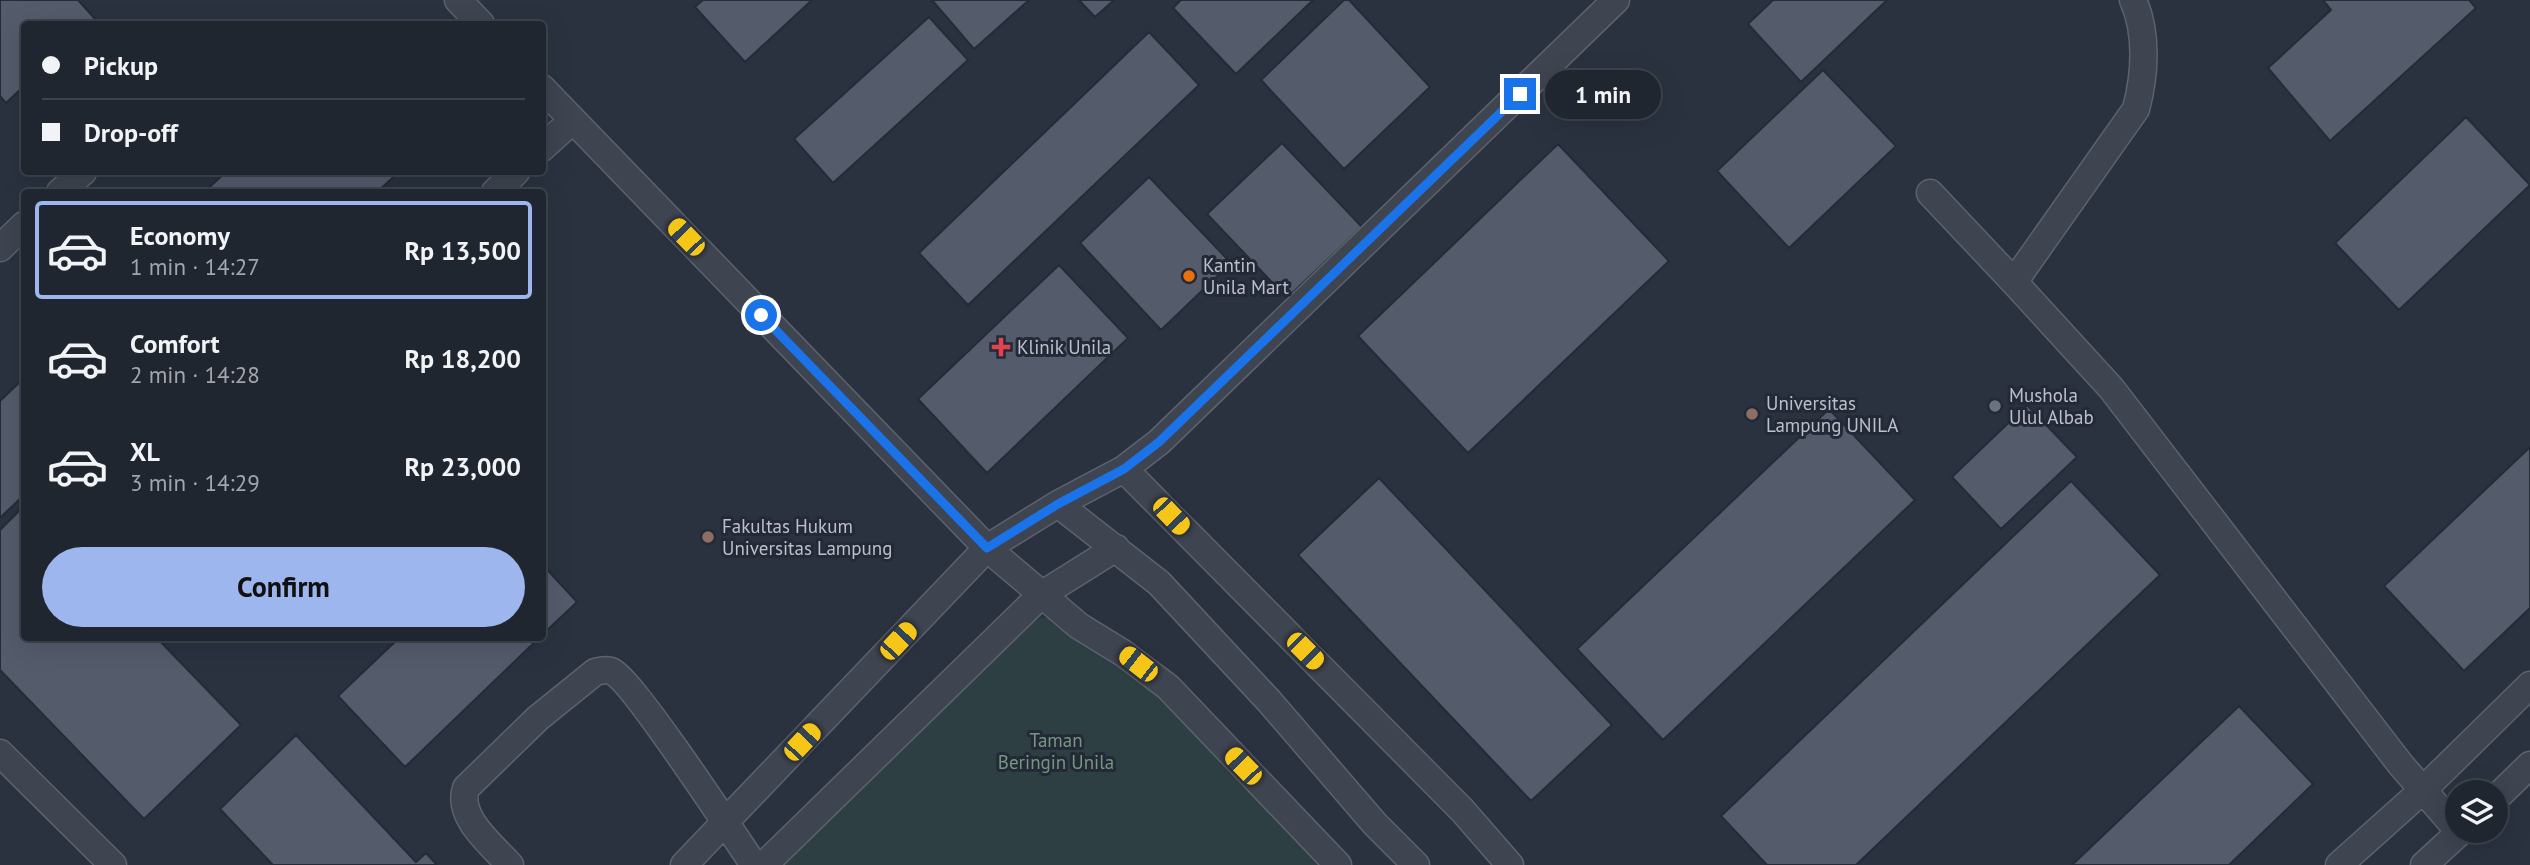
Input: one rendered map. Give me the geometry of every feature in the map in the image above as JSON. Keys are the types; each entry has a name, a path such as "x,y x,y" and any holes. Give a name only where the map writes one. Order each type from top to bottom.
{"lane":[{"path":"458,0 478,21"},
{"path":"684,865 987,548 1058,504 1124,469 1159,442 1616,0"},
{"path":"2014,282 2136,109 2143,83 2143,44 2139,13 2133,0"},
{"path":"546,93 987,548 1079,626 1123,653 1168,687 1338,865"},
{"path":"546,144 573,120"},
{"path":"63,189 80,175"},
{"path":"498,189 513,175"},
{"path":"1930,193 2111,388 2401,765 2445,814"},
{"path":"0,248 21,228"},
{"path":"1124,469 1462,810 1510,865"},
{"path":"1058,504 1159,583 1269,701 1375,824 1416,865"},
{"path":"764,865 1041,595 1116,548"},
{"path":"510,865 475,827 466,810 463,797 466,788 538,718 602,670 610,670 622,680 669,741 754,865"},
{"path":"2340,865 2424,789 2530,685"},
{"path":"0,752 113,865"},
{"path":"2508,786 2530,765"},
{"path":"2424,865 2447,843"}],"green space":[{"name":"Taman Beringin Unila","path":"1052,617 1120,656 1333,865 781,865 1025,621"}],"building":[{"path":"0,0 78,0 96,20 21,21 21,89 6,103 0,96"},
{"path":"703,0 812,0 745,62 695,7"},
{"path":"932,0 1029,0 974,49"},
{"path":"1079,0 1114,0 1095,17"},
{"path":"1181,0 1313,0 1236,74 1173,8"},
{"path":"1344,0 1349,0 1430,87 1344,169 1261,80"},
{"path":"1773,0 1887,0 1801,82 1748,24"},
{"path":"2323,0 2469,0 2476,8 2330,141 2268,68 2331,10"},
{"path":"929,17 968,60 833,183 794,139"},
{"path":"1149,32 1199,85 968,305 919,253"},
{"path":"1823,70 1896,146 1789,248 1717,171"},
{"path":"2466,117 2530,185 2399,310 2335,243"},
{"path":"1282,143 1362,227 1287,298 1207,214"},
{"path":"1558,144 1669,261 1468,453 1358,336"},
{"path":"223,175 396,175 380,189 207,189"},
{"path":"1149,177 1231,263 1161,330 1080,243"},
{"path":"1059,265 1128,338 987,473 918,399"},
{"path":"21,381 21,498 0,518 0,401"},
{"path":"2027,405 2077,457 2001,529 1952,477"},
{"path":"1829,409 1915,500 1663,740 1577,649"},
{"path":"2530,447 2530,608 2464,671 2384,586"},
{"path":"1379,478 1612,725 1531,801 1298,555"},
{"path":"2071,481 2160,575 1856,865 1767,865 1721,816"},
{"path":"21,509 21,641 160,641 241,725 144,819 0,670 0,530"},
{"path":"546,568 577,602 546,631"},
{"path":"396,641 536,641 405,767 338,696"},
{"path":"2239,706 2313,784 2229,865 2072,865"},
{"path":"296,735 416,862 426,853 437,865 273,865 220,809"}],"place":[{"name":"Kantin Unila Mart","path":"1189,276"},
{"name":"Klinik Unila","path":"1001,347"},
{"name":"Mushola Ulul Albab","path":"1995,406"},
{"name":"Universitas Lampung UNILA","path":"1752,414"},
{"name":"Fakultas Hukum Universitas Lampung","path":"708,537"}],"route":[{"path":"761,315 987,548 1058,504 1124,469 1159,442 1520,94"}]}
